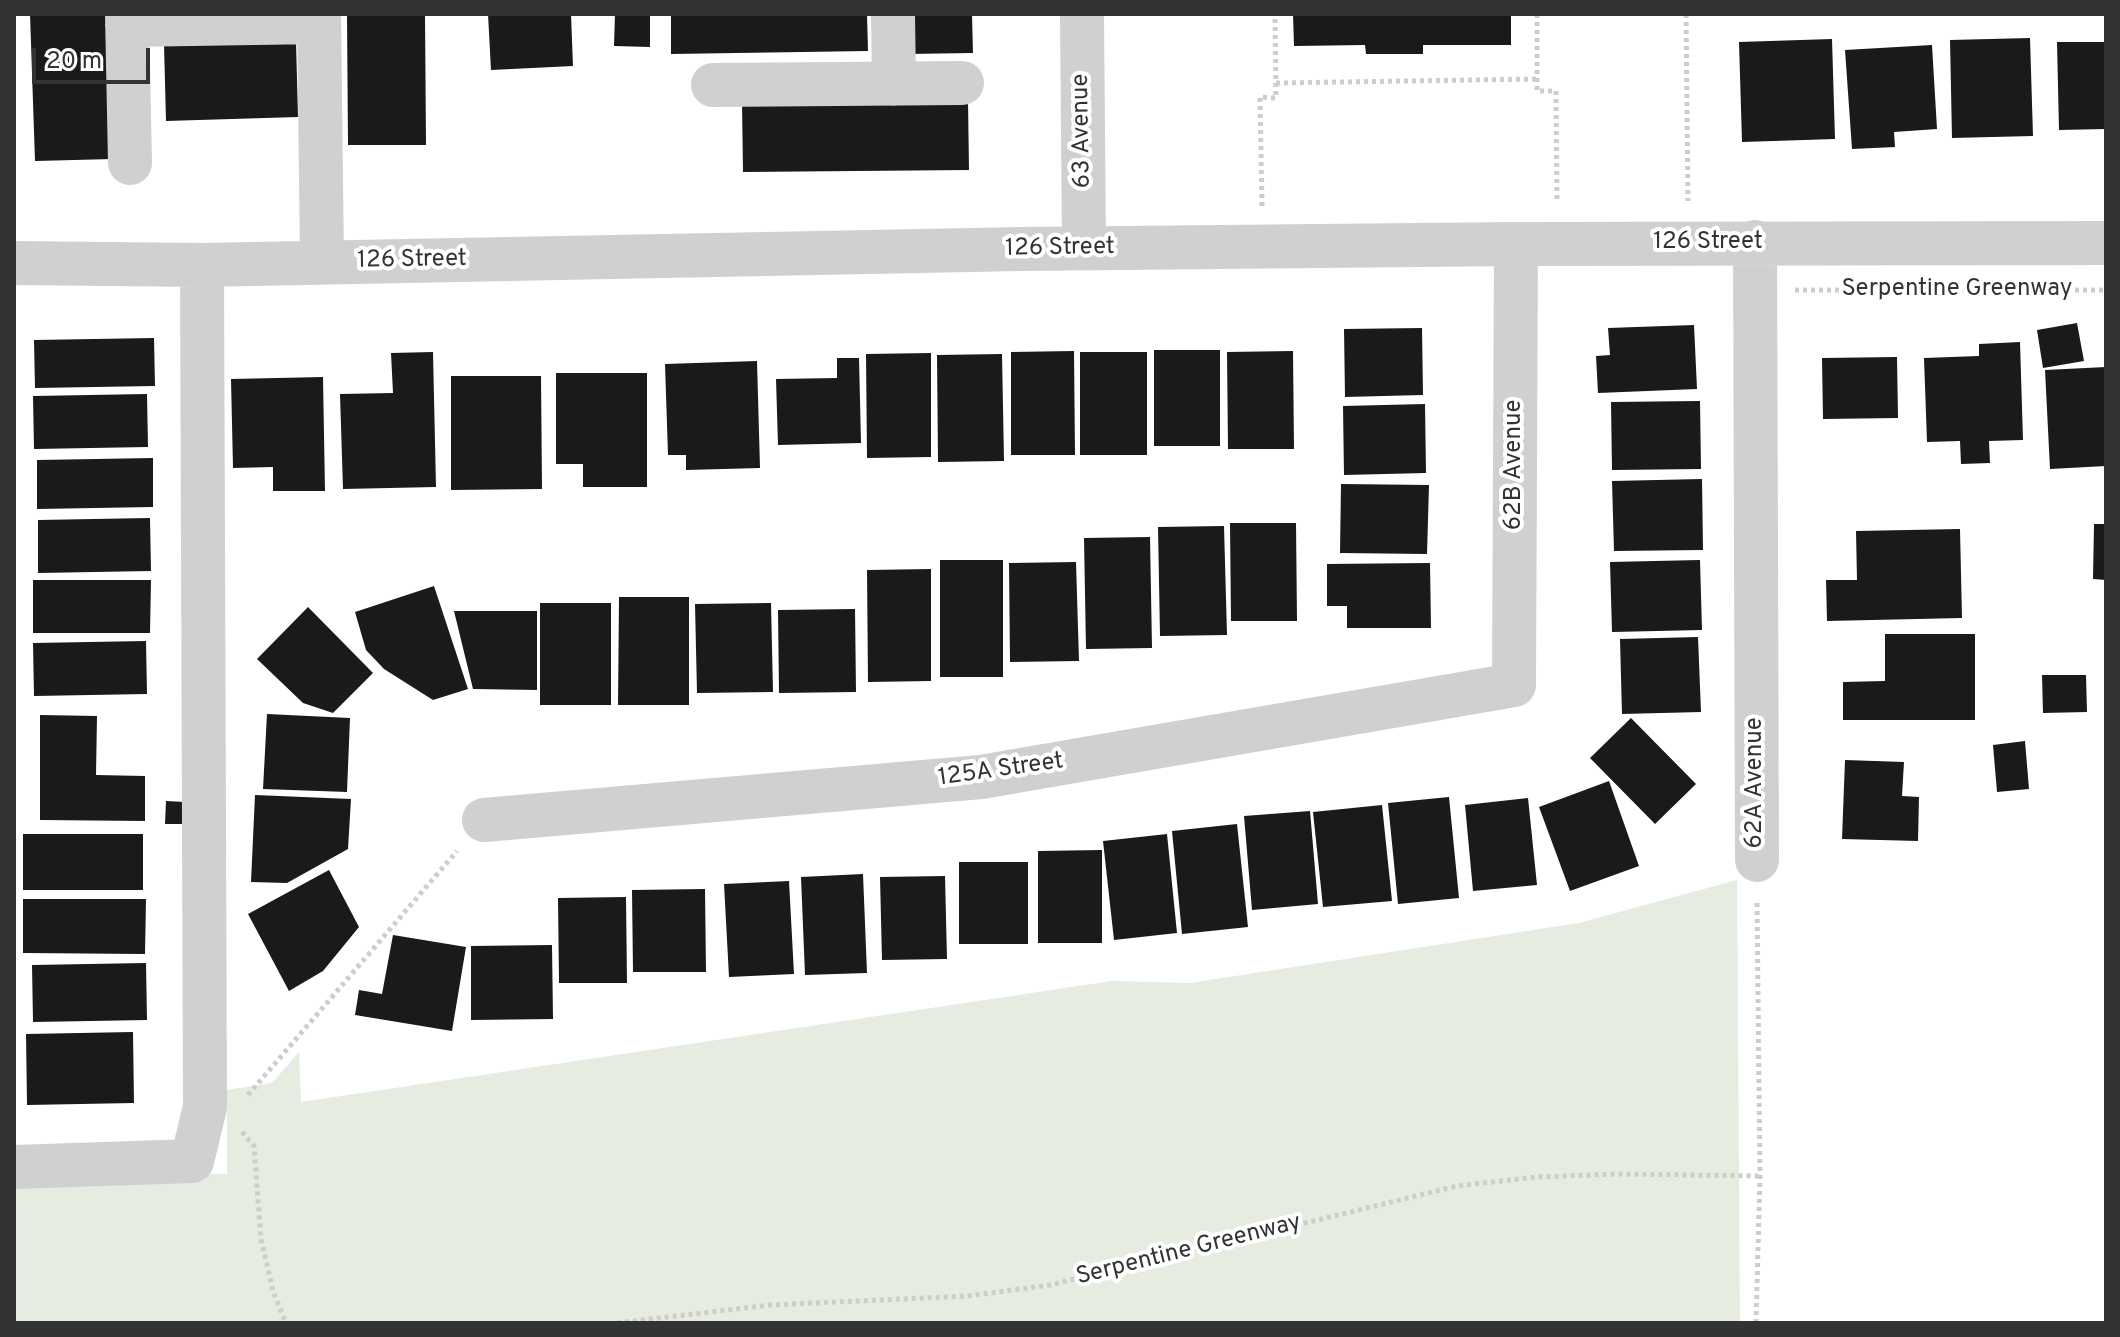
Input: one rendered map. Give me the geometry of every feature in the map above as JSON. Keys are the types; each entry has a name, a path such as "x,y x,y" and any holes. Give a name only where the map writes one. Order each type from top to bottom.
{"street":[{"path":"893,14 894,84"},
{"name":"63 Avenue","path":"1082,14 1084,248"},
{"path":"130,163 127,19 319,18 322,262"},
{"path":"713,85 962,83"},
{"name":"126 Street","path":"14,263 202,265 1084,248 1755,242 2106,243"},
{"name":"62A Avenue","path":"1755,242 1757,860"},
{"name":"62B Avenue","path":"1514,685 1516,244"},
{"path":"14,1167 192,1161 217,1112 202,265"},
{"name":"125A Street","path":"484,820 981,777 1514,685"}],"path":[{"path":"1262,247 1260,97 1276,98 1275,14"},
{"path":"1537,14 1537,91 1556,91 1557,214"},
{"path":"1686,14 1688,206"},
{"path":"1276,83 1537,79"},
{"name":"Serpentine Greenway","path":"1808,289 2106,290"},
{"path":"286,1323 273,1291 261,1239 254,1146 217,1112 484,820"},
{"name":"62A Avenue","path":"1756,1323 1760,1176 1757,860"},
{"name":"Serpentine Greenway","path":"617,1323 770,1305 967,1296 1050,1285 1457,1186 1537,1177 1760,1176"}],"shaded area":[{"path":"1737,880 1740,1323 14,1323 14,1175 227,1174 227,1090 272,1083 299,1052 301,1102 1112,981 1190,983 1579,923"}],"building":[{"path":"30,14 108,14 113,159 35,161"},
{"path":"488,14 571,14 573,66 491,70"},
{"path":"615,14 650,14 650,47 614,46"},
{"path":"671,14 867,14 868,51 671,54"},
{"path":"905,14 972,14 973,53 906,54"},
{"path":"1293,14 1511,14 1511,45 1423,45 1423,54 1366,54 1365,45 1294,46"},
{"path":"425,15 426,145 348,145 347,16"},
{"path":"2030,38 2033,136 1952,138 1950,40"},
{"path":"1832,39 1835,139 1742,142 1739,42"},
{"path":"296,41 298,117 166,121 164,44"},
{"path":"2057,42 2106,42 2106,129 2059,130"},
{"path":"1932,45 1937,129 1894,132 1895,147 1852,149 1845,50"},
{"path":"968,101 969,170 743,172 742,103"},
{"path":"2077,323 2084,361 2043,368 2037,330"},
{"path":"1694,325 1697,389 1598,393 1596,356 1610,355 1608,328"},
{"path":"1422,328 1423,395 1345,397 1344,329"},
{"path":"154,338 155,386 35,388 34,340"},
{"path":"2020,342 2023,440 1989,441 1990,463 1961,464 1960,441 1927,442 1924,358 1979,356 1979,344"},
{"path":"1154,350 1220,350 1220,446 1154,446"},
{"path":"1074,351 1075,455 1011,455 1011,352"},
{"path":"1293,351 1294,449 1228,449 1227,352"},
{"path":"433,352 436,487 343,489 340,394 393,393 391,353"},
{"path":"1080,352 1147,352 1147,455 1080,455"},
{"path":"931,353 931,457 867,458 866,354"},
{"path":"1002,354 1004,461 938,462 937,355"},
{"path":"1897,357 1898,418 1823,419 1822,358"},
{"path":"837,358 859,358 861,443 778,445 776,379 837,378"},
{"path":"757,361 760,468 686,470 686,455 668,455 665,364"},
{"path":"2106,367 2106,466 2050,469 2045,370"},
{"path":"556,373 647,373 647,487 583,487 583,464 556,464"},
{"path":"451,376 541,376 542,489 451,490"},
{"path":"323,377 325,491 273,491 273,467 233,468 231,379"},
{"path":"147,394 148,447 34,449 33,396"},
{"path":"1700,401 1701,469 1612,470 1611,402"},
{"path":"1425,404 1426,473 1344,475 1343,406"},
{"path":"153,458 153,507 37,509 37,460"},
{"path":"1702,479 1703,550 1614,551 1612,481"},
{"path":"1341,484 1429,485 1427,554 1340,553"},
{"path":"150,518 151,571 38,573 38,520"},
{"path":"1230,523 1296,523 1297,621 1231,621"},
{"path":"2094,524 2106,524 2106,580 2093,579"},
{"path":"1224,526 1227,635 1160,636 1158,527"},
{"path":"1960,529 1962,618 1827,621 1826,580 1857,580 1856,531"},
{"path":"1150,537 1152,648 1086,649 1084,538"},
{"path":"940,560 1003,560 1003,677 940,677"},
{"path":"1700,560 1702,630 1612,632 1610,562"},
{"path":"1076,562 1079,661 1010,662 1009,563"},
{"path":"1430,563 1431,628 1347,628 1347,606 1327,606 1327,564"},
{"path":"931,569 931,681 868,682 867,570"},
{"path":"33,580 151,580 150,633 33,633"},
{"path":"434,586 468,689 433,700 384,669 366,650 355,612"},
{"path":"619,597 689,597 689,705 618,705"},
{"path":"540,603 611,603 611,705 540,705"},
{"path":"771,603 773,692 697,693 695,604"},
{"path":"308,607 373,673 333,713 303,703 257,659"},
{"path":"855,609 856,692 779,693 778,610"},
{"path":"454,611 537,611 537,690 473,689"},
{"path":"1885,634 1975,634 1975,720 1843,720 1843,682 1885,681"},
{"path":"1698,637 1701,712 1622,714 1620,639"},
{"path":"146,641 147,694 34,696 33,643"},
{"path":"2042,675 2086,675 2087,712 2043,713"},
{"path":"267,714 350,718 347,792 263,789"},
{"path":"40,715 97,716 96,775 145,776 145,821 40,820"},
{"path":"1631,718 1696,784 1655,824 1590,758"},
{"path":"2025,741 2029,789 1997,792 1993,745"},
{"path":"1845,760 1904,762 1902,796 1919,797 1918,841 1842,839"},
{"path":"1609,781 1639,866 1570,891 1539,807"},
{"path":"255,795 351,799 348,849 287,883 251,882"},
{"path":"1449,797 1459,898 1398,904 1388,803"},
{"path":"1528,798 1537,885 1473,891 1465,805"},
{"path":"166,801 185,802 185,824 165,824"},
{"path":"1382,805 1392,901 1323,907 1313,812"},
{"path":"1310,811 1318,904 1252,910 1244,816"},
{"path":"1237,824 1248,927 1182,934 1172,831"},
{"path":"23,834 143,834 143,890 23,890"},
{"path":"1167,834 1177,933 1114,940 1103,841"},
{"path":"1102,850 1102,943 1038,943 1038,851"},
{"path":"959,862 1028,862 1028,944 959,944"},
{"path":"329,870 359,927 323,971 289,991 248,914"},
{"path":"863,874 867,973 805,975 801,877"},
{"path":"945,876 947,959 882,960 880,877"},
{"path":"789,881 794,974 729,977 724,884"},
{"path":"705,889 706,972 633,972 632,890"},
{"path":"626,897 627,983 559,983 558,898"},
{"path":"23,899 146,899 145,954 23,953"},
{"path":"393,935 466,947 452,1031 355,1015 359,990 382,994"},
{"path":"552,945 553,1019 471,1020 471,946"},
{"path":"146,963 147,1020 33,1022 32,965"},
{"path":"133,1032 134,1103 27,1105 26,1034"}]}
